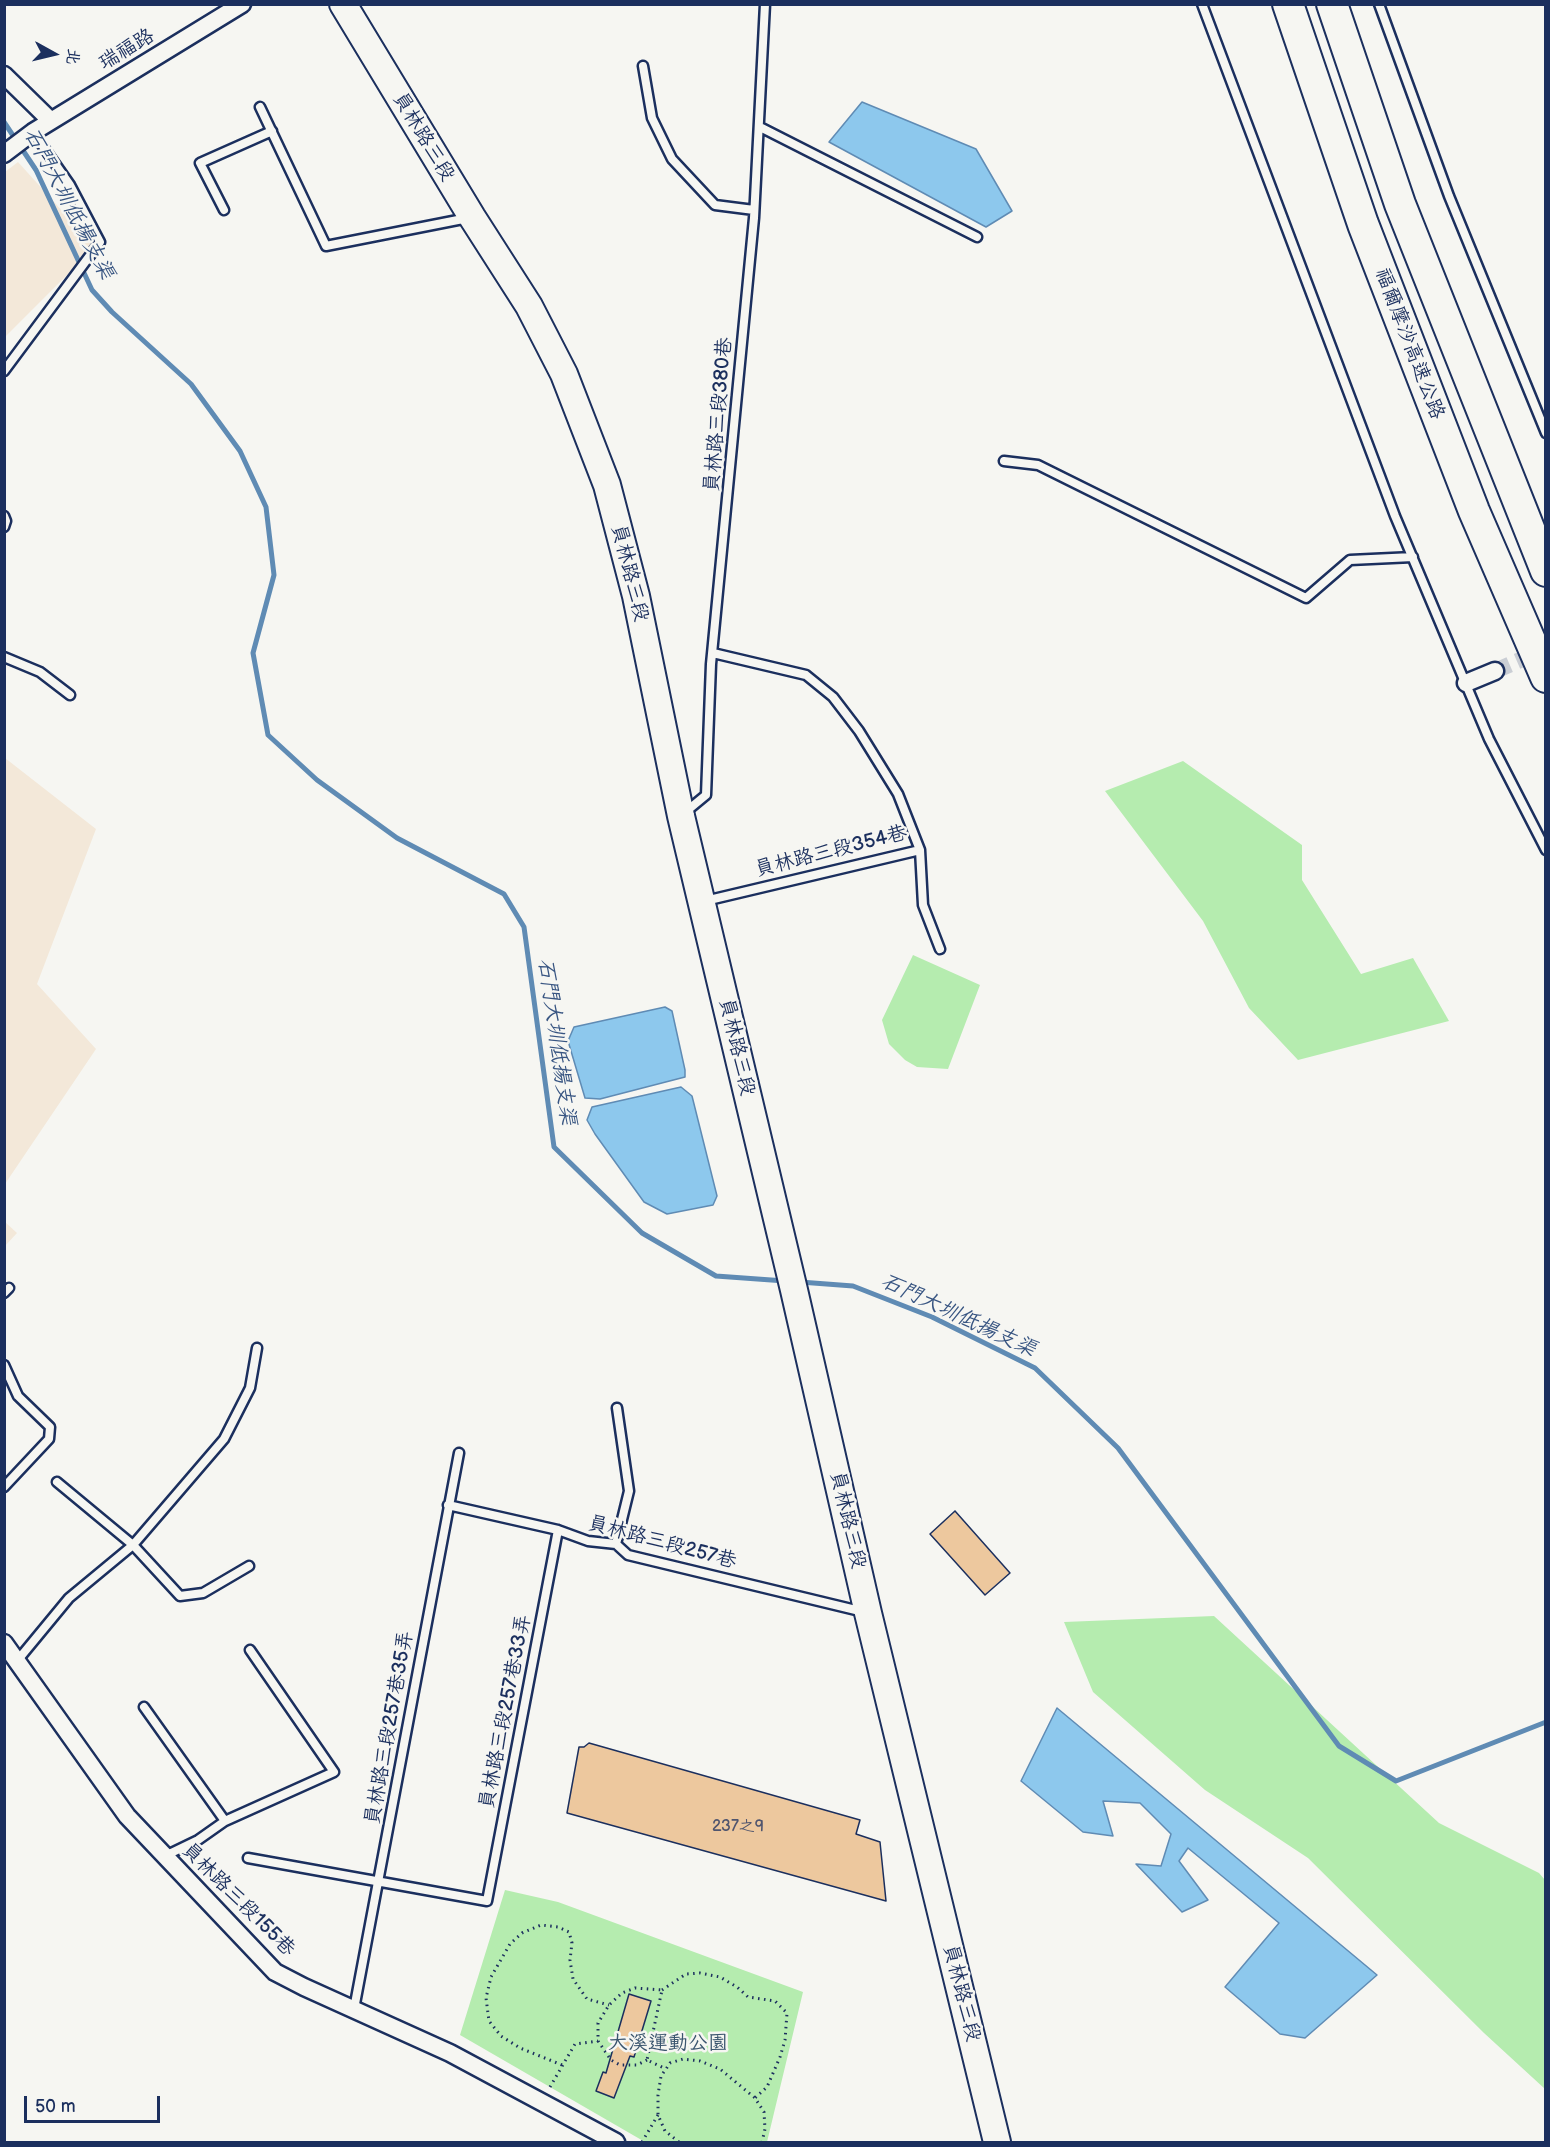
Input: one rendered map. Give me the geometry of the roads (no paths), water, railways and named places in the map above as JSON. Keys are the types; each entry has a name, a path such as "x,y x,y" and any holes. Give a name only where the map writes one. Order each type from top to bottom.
{"highway":[{"name":"福爾摩沙高速公路","path":"1288,4 1363,224 1474,511 1545,677"},
{"path":"1332,4 1400,204 1545,571"}],"main road":[{"name":"員林路三段","path":"343,4 472,217 529,306 559,365 608,485 636,596 701,902 868,1613 997,2142"}],"street":[{"name":"瑞福路","path":"8,151 29,134 242,4"},
{"path":"4,75 51,121"},
{"path":"1466,683 1495,671"},
{"name":"員林路三段155巷","path":"4,1643 127,1816 275,1972 450,2053 616,2142"}],"lane":[{"name":"員林路三段380巷","path":"681,816 706,795 713,653 754,210 765,4"},
{"path":"1202,4 1395,516 1489,739 1545,850"},
{"path":"1379,4 1449,196 1545,433"},
{"path":"643,66 652,118 672,159 715,205 754,210"},
{"path":"260,107 326,246 472,217"},
{"path":"760,127 977,237"},
{"path":"224,210 200,163 272,131"},
{"path":"4,371 100,242 70,185 29,134"},
{"path":"1004,461 1038,465 1306,598 1350,560 1413,557"},
{"path":"4,516 6,521 4,527"},
{"name":"員林路三段354巷","path":"701,902 920,850 898,795 859,730 833,697 806,675 713,653"},
{"path":"4,657 40,672 70,695"},
{"path":"920,850 923,905 940,949"},
{"path":"17,1661 69,1598 133,1545 224,1439 250,1388 256,1348"},
{"path":"4,1365 18,1396 50,1427 49,1439 4,1487"},
{"path":"616,1544 629,1491 617,1408"},
{"name":"員林路三段257巷35弄","path":"354,2009 459,1453"},
{"path":"57,1482 133,1545 180,1596 202,1593 249,1566"},
{"name":"員林路三段257巷","path":"448,1505 558,1530 588,1541 616,1544 628,1555 868,1613"},
{"name":"員林路三段257巷33弄","path":"378,1882 487,1901 558,1530"},
{"path":"160,1851 169,1854 198,1840 225,1821 334,1772 250,1650"},
{"path":"144,1707 225,1821"},
{"path":"248,1858 378,1882"}],"water":[{"path":"862,102 976,149 1012,211 986,227 829,142"},
{"path":"665,1007 672,1011 685,1077 600,1099 585,1098 568,1041 574,1027"},
{"path":"681,1087 692,1096 717,1196 713,1205 667,1214 644,1202 587,1120 592,1107"},
{"path":"1057,1708 1377,1975 1305,2038 1280,2034 1225,1987 1279,1923 1188,1848 1179,1861 1208,1900 1182,1912 1136,1864 1161,1866 1171,1834 1140,1803 1103,1801 1113,1836 1083,1832 1021,1781"}],"waterway":[{"name":"石門大圳低揚支渠","path":"4,122 36,170 92,290 112,312 191,384 240,451 266,507 274,575 253,653 268,735 317,780 397,838 504,894 524,927 554,1147 642,1233 716,1276 785,1281"},
{"name":"石門大圳低揚支渠","path":"800,1282 853,1286 932,1317 1035,1368 1118,1448 1339,1746 1396,1781 1546,1722"}],"tunnel":[{"path":"1495,671 1541,651"}],"park label":[{"name":"大溪運動公園","path":"668,2044"}]}
